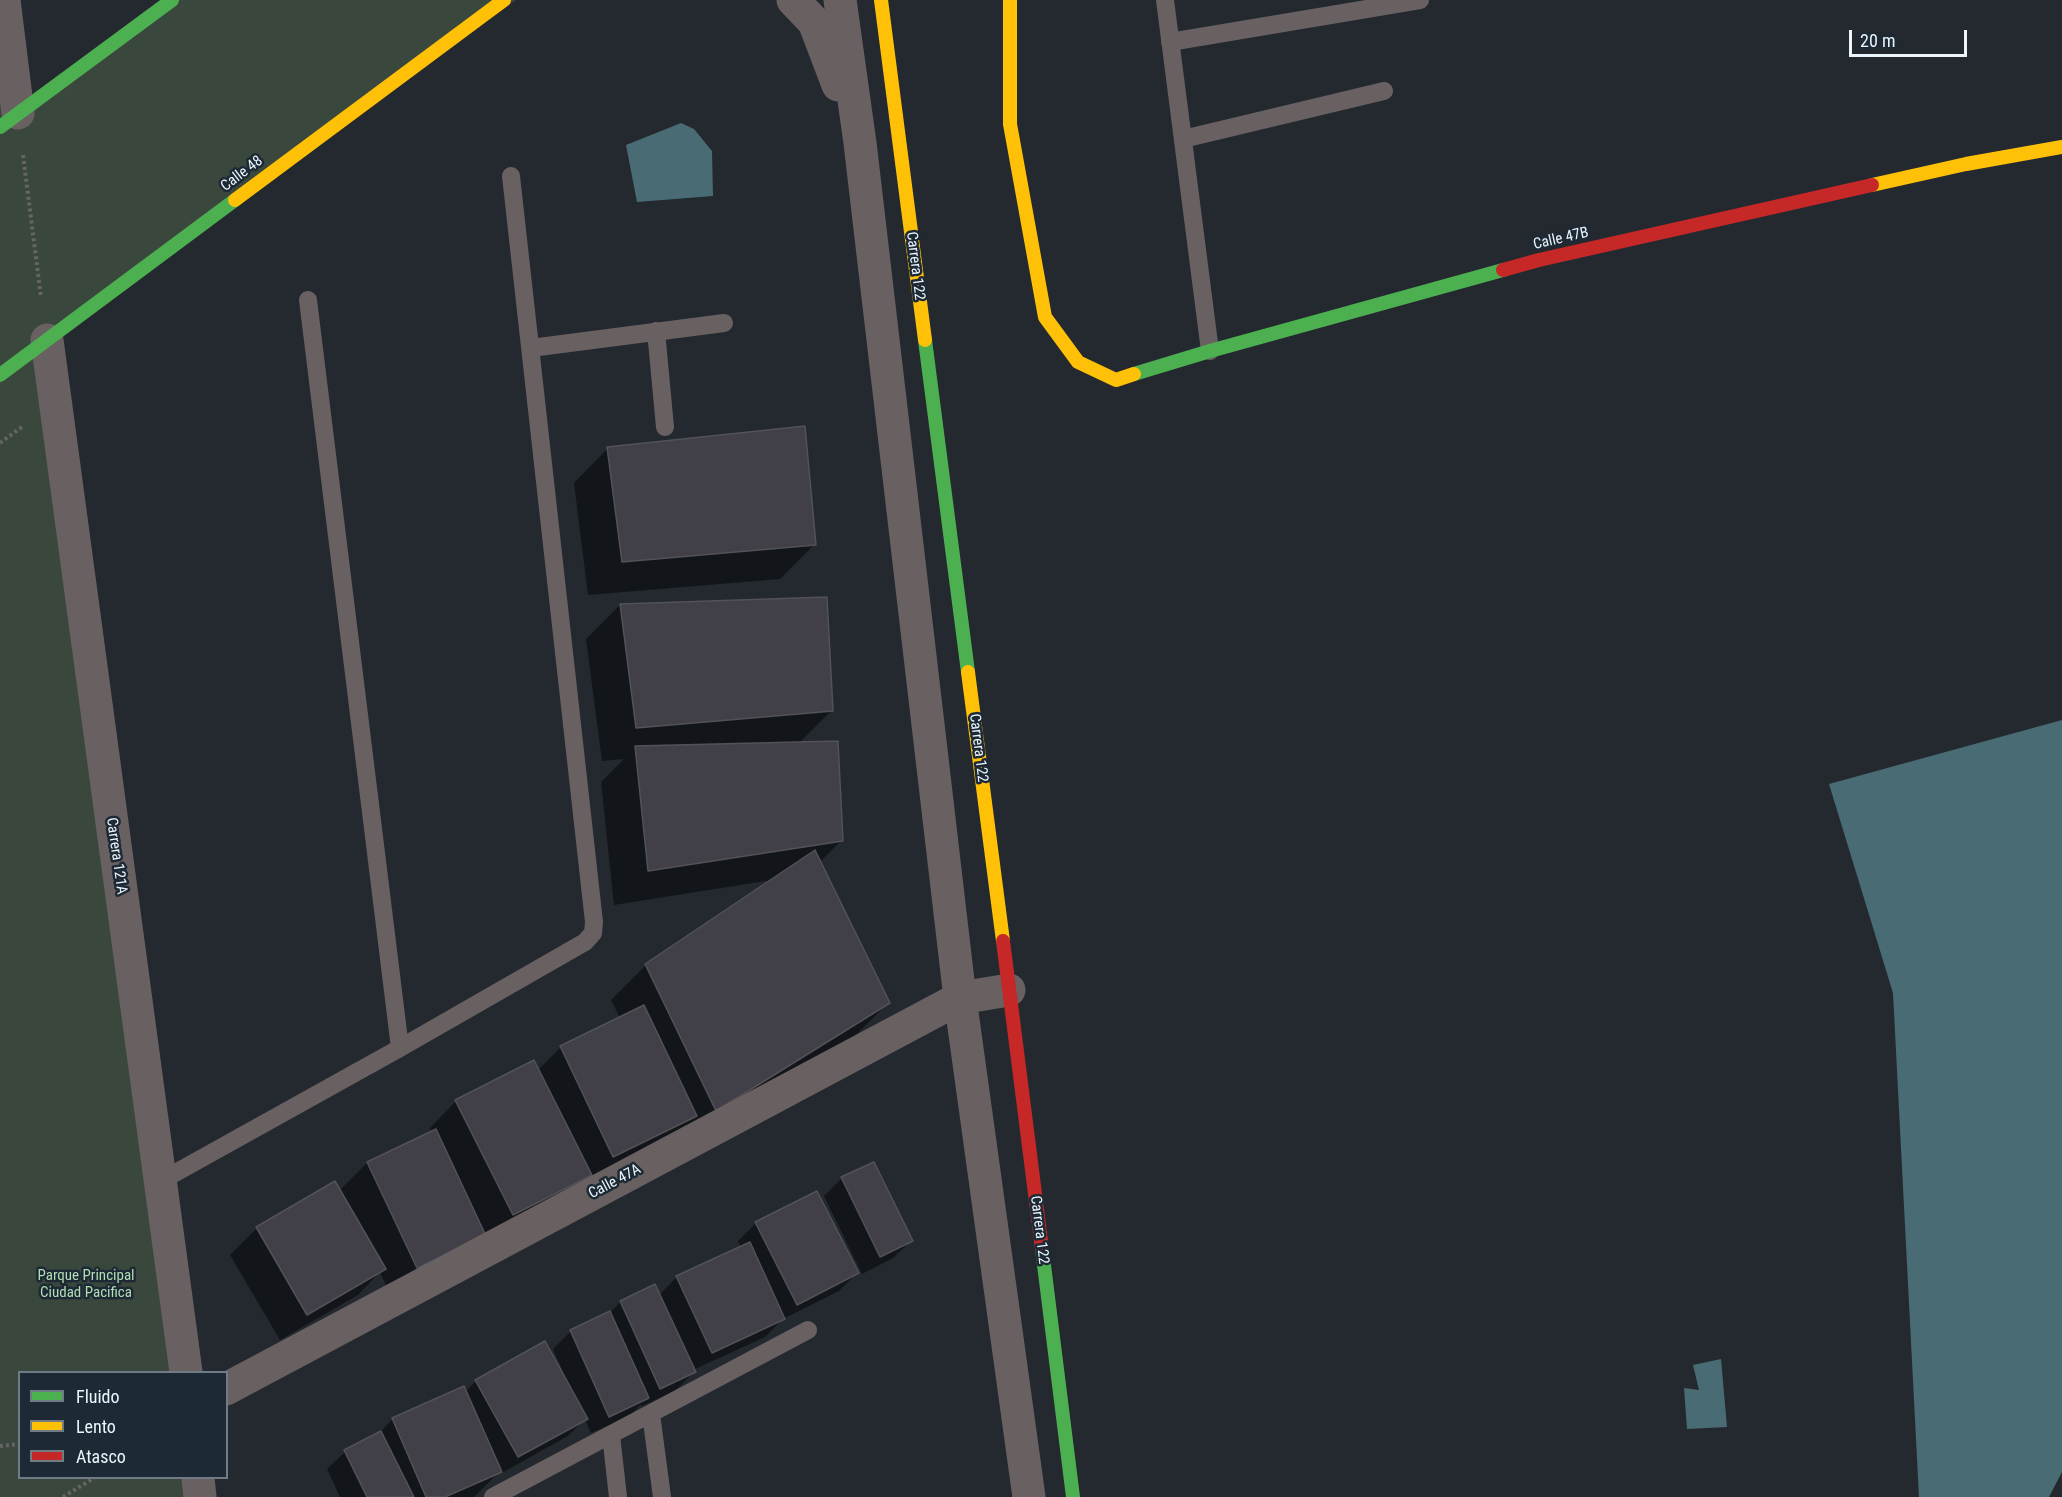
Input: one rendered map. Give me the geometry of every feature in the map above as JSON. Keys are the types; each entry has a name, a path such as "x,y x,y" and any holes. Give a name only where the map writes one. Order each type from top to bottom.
{"street":[{"path":"4,0 9,120"},
{"path":"9,120 172,0"},
{"name":"Calle 48","path":"0,375 504,0"},
{"path":"475,21 516,0"},
{"path":"793,0 814,22 860,143"},
{"path":"840,0 860,143 960,998 1029,1497"},
{"name":"Carrera 122","path":"880,0 1073,1497"},
{"name":"Calle 47B","path":"1010,0 1010,124 1045,317 1078,362 1116,380 1210,351 1539,260 1966,164 2062,147"},
{"name":"Carrera 121A","path":"47,339 186,1371"},
{"name":"Calle 47A","path":"228,1388 960,998 1009,990"},
{"path":"198,1479 200,1497"}],"lane":[{"path":"1165,0 1210,351"},
{"path":"1170,42 1420,0"},
{"path":"1183,139 1384,91"},
{"path":"159,1182 585,942 592,933 592,910 511,176"},
{"path":"308,300 400,1048"},
{"path":"531,348 724,323"},
{"path":"656,331 665,428"},
{"path":"493,1497 808,1330"},
{"path":"651,1414 662,1497"},
{"path":"611,1435 618,1497"}],"path":[{"path":"9,120 47,339"},
{"path":"0,1446 18,1444"},
{"path":"63,1497 92,1479"}],"green space":[{"name":"Parque Principal Ciudad Pacifica","path":"0,0 18,112 172,0 516,0 47,340 186,1371 18,1371 18,1479 198,1479 200,1497 0,1497"}],"water":[{"path":"681,123 694,129 712,151 713,196 637,202 626,145"},
{"path":"2062,720 2062,1472 2049,1497 1919,1497 1893,993 1829,784"},
{"path":"1721,1359 1727,1427 1687,1429 1684,1388 1699,1390 1693,1365"}],"building":[{"path":"805,426 816,545 622,562 607,447"},
{"path":"827,597 833,711 636,728 620,604"},
{"path":"838,741 843,841 648,871 635,746"},
{"path":"815,850 890,1003 716,1111 645,964"},
{"path":"644,1005 697,1116 613,1157 560,1046"},
{"path":"534,1060 592,1175 513,1215 455,1100"},
{"path":"436,1129 486,1236 417,1268 367,1162"},
{"path":"874,1162 913,1241 880,1257 841,1177"},
{"path":"335,1181 386,1269 307,1315 256,1227"},
{"path":"817,1191 859,1273 797,1305 755,1222"},
{"path":"750,1242 785,1319 712,1353 676,1276"},
{"path":"655,1284 696,1372 660,1389 620,1301"},
{"path":"610,1311 649,1398 609,1417 570,1330"},
{"path":"545,1341 588,1419 518,1457 475,1380"},
{"path":"464,1386 502,1472 445,1497 426,1497 392,1418"},
{"path":"381,1431 414,1497 367,1497 344,1450"}],"traffic: fast":[{"path":"0,127 172,0"},
{"path":"0,375 235,200"},
{"path":"1134,374 1503,270"},
{"path":"925,340 968,672"},
{"path":"1042,1249 1073,1497"}],"traffic: slow":[{"path":"235,200 504,0"},
{"path":"881,0 925,340"},
{"path":"1010,0 1010,124 1045,317 1078,362 1116,380 1134,374"},
{"path":"1872,185 1966,164 2062,147"},
{"path":"968,672 1003,941"}],"traffic: jam":[{"path":"1503,270 1872,185"},
{"path":"1003,941 1042,1249"}]}
